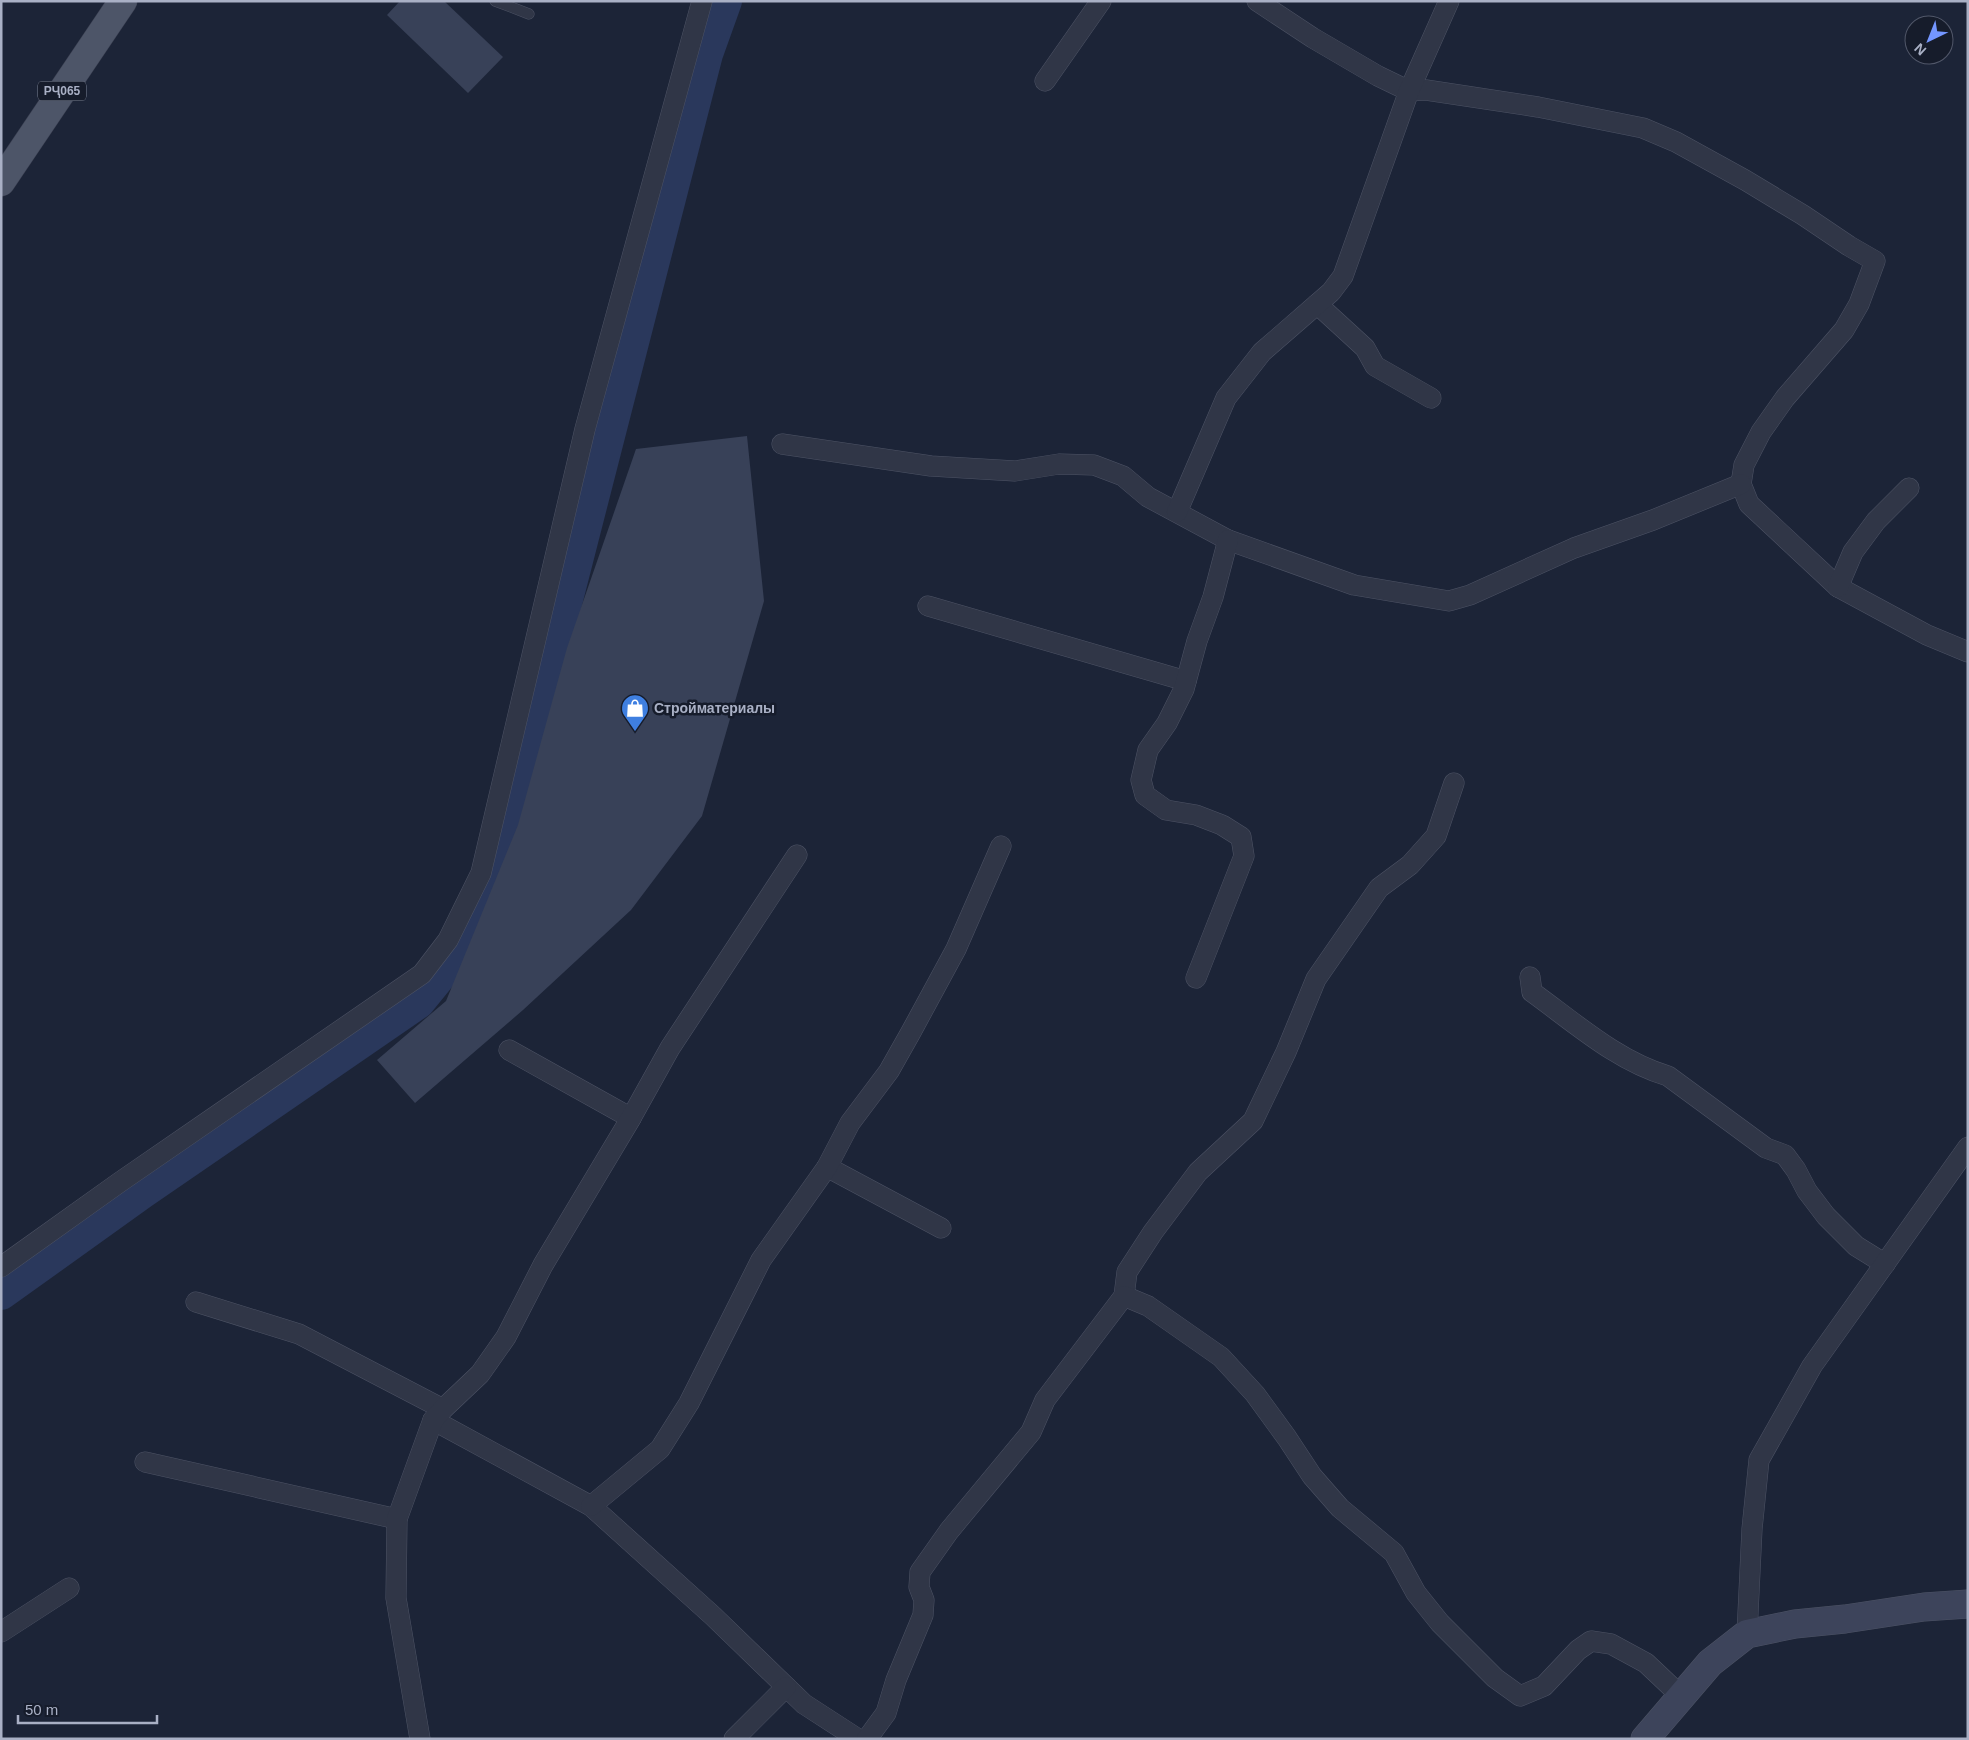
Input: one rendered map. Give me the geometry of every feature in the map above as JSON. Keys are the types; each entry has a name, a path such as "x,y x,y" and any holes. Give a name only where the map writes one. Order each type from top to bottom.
{"main road":[{"name":"РҶ065","path":"1,182 123,1"}],"street":[{"path":"1,1267 120,1182 422,974 448,940 481,873 586,429 702,1"},
{"path":"1045,81 1101,1"},
{"path":"1257,1 1313,38 1378,76 1409,91 1426,90 1538,107 1643,128 1676,142 1745,180 1875,261 1859,304 1844,330 1785,398 1761,432 1744,465 1742,484 1749,504 1838,587 1927,635 1968,652"},
{"path":"1177,512 1226,398 1262,352 1331,292 1343,276 1409,91 1449,1"},
{"path":"1317,304 1365,348 1375,366 1431,398"},
{"path":"782,444 931,466 1016,470 1059,464 1094,465 1123,476 1148,497 1228,540 1354,585 1449,601 1470,595 1574,548 1653,520 1742,484"},
{"path":"1838,587 1853,552 1876,521 1909,488"},
{"path":"1196,978 1244,856 1241,837 1222,825 1196,815 1166,810 1145,795 1141,780 1148,750 1184,690 1196,641 1213,597 1228,540"},
{"path":"928,606 1186,681"},
{"path":"867,1739 886,1713 896,1680 923,1615 924,1600 919,1587 920,1572 950,1531 1031,1432 1045,1400 1124,1296 1127,1272 1153,1232 1198,1172 1253,1121 1286,1052 1316,979 1379,888 1410,865 1436,836 1454,783"},
{"path":"591,1506 660,1449 689,1403 761,1260 826,1167 850,1123 889,1071 916,1024 956,949 1001,846"},
{"path":"420,1739 396,1598 397,1519 438,1414 480,1374 506,1337 543,1265 631,1118 670,1048 797,855"},
{"path":"1530,976 1532,992 1624,1058 1650,1071 1668,1076 1766,1148 1786,1155 1807,1191 1826,1216 1856,1246 1885,1264"},
{"path":"509,1050 631,1118"},
{"path":"1746,1634 1752,1529 1759,1460 1812,1366 1968,1147"},
{"path":"826,1167 940,1228"},
{"path":"1124,1296 1148,1306 1221,1358 1255,1394 1312,1476 1340,1508 1394,1553 1416,1593 1440,1623 1495,1678 1520,1696 1544,1686 1578,1650 1592,1641 1611,1644 1646,1663 1682,1697"},
{"path":"196,1302 299,1334 438,1414 591,1506 713,1616 804,1704 858,1739"},
{"path":"145,1462 397,1519"},
{"path":"1,1632 70,1588"},
{"path":"1645,1739 1710,1663 1746,1634 1795,1624 1845,1619 1924,1607 1968,1604"},
{"path":"734,1739 786,1687"}],"lane":[{"path":"494,1 529,14"}],"building":[{"path":"400,1 444,1 503,57 468,93 387,15"},
{"name":"Стройматериалы","path":"747,436 764,601 702,816 631,910 523,1010 415,1103 377,1060 446,1001 518,825 567,648 636,449"}],"waterway":[{"path":"1,1293 142,1192 418,1002 462,948 490,884 523,767 706,54 725,1"}],"place":[{"name":"Стройматериалы","path":"635,732"}]}
